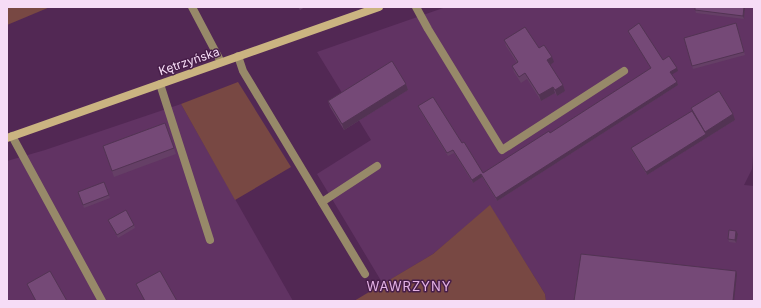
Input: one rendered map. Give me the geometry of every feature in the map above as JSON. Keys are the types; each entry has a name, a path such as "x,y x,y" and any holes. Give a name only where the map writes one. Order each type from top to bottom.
{"main road":[{"name":"Kętrzyńska","path":"9,137 379,7"}],"street":[{"path":"192,7 221,62"},
{"path":"416,7 502,150 624,71"},
{"path":"238,56 243,71 365,274"},
{"path":"160,84 210,240"},
{"path":"9,137 102,301"},
{"path":"322,202 377,166"}],"shaded area":[{"path":"7,7 50,7 7,25"},
{"path":"446,7 754,7 754,143 752,169 744,185 754,186 754,301 546,301 545,294 490,206 433,254 383,284 317,174 371,140 317,52"},
{"path":"238,82 291,167 235,200 181,104"},
{"path":"181,104 293,301 7,301 7,161 45,150"},
{"path":"490,205 545,294 546,301 354,301 433,254"}],"building":[{"path":"695,7 744,7 743,16 695,10"},
{"path":"639,23 663,60 669,56 677,68 670,72 677,82 496,198 481,174 472,180 453,150 447,153 418,106 433,97 483,173 549,131 550,133 651,68 628,31"},
{"path":"736,23 744,52 692,66 684,38"},
{"path":"525,27 539,48 544,45 552,57 547,60 563,85 555,90 553,87 539,95 525,73 519,77 512,66 518,62 504,40"},
{"path":"392,61 406,84 342,124 328,101"},
{"path":"719,91 733,114 705,132 691,108"},
{"path":"692,111 706,134 646,172 631,148"},
{"path":"165,123 174,148 112,171 103,146"},
{"path":"104,182 109,195 83,205 78,192"},
{"path":"126,210 134,225 117,235 108,220"},
{"path":"729,230 736,231 735,240 728,239"},
{"path":"581,254 736,271 733,301 574,301"},
{"path":"50,271 67,301 36,301 27,284"},
{"path":"160,271 177,301 145,301 136,284"}],"district":[{"name":"WAWRZYNY","path":"409,286"}]}
